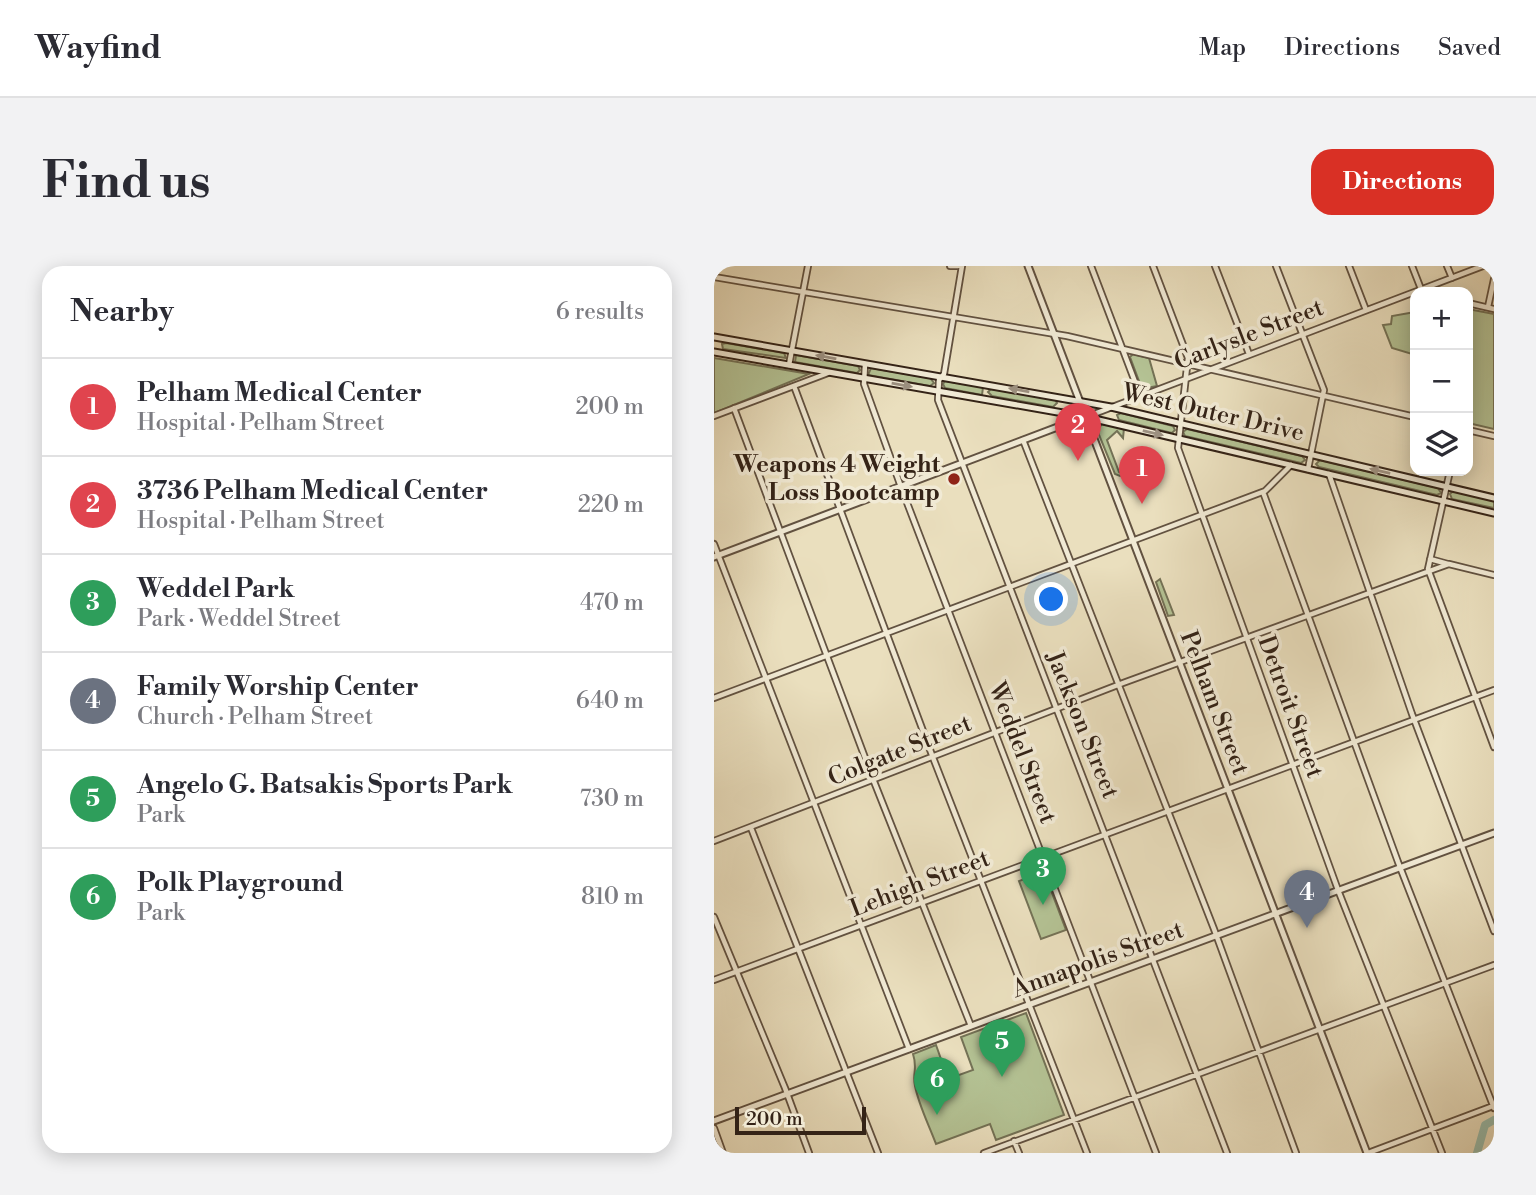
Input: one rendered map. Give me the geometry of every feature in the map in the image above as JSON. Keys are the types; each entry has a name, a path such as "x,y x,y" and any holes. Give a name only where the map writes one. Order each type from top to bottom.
{"street":[{"path":"789,365 808,266"},
{"path":"950,266 960,266"},
{"name":"Jackson Street","path":"960,266 939,392 962,463 1227,1153"},
{"name":"Pelham Street","path":"1028,266 1368,1153"},
{"path":"1091,266 1140,395"},
{"name":"Detroit Street","path":"1153,266 1188,364 1177,438 1201,515 1338,890 1442,1153"},
{"path":"1215,266 1249,354"},
{"path":"1276,266 1324,395 1308,469"},
{"path":"1349,266 1366,310"},
{"path":"1412,266 1422,287"},
{"path":"1447,266 1452,278"},
{"name":"Carlysle Street","path":"1433,287 1483,266"},
{"path":"714,277 1054,334 1410,416"},
{"path":"1488,307 1494,279"},
{"name":"Carlysle Street","path":"716,556 1410,296"},
{"path":"1473,304 1494,309"},
{"path":"715,352 716,338"},
{"name":"West Outer Drive","path":"716,338 1111,407 1494,498"},
{"name":"West Outer Drive","path":"715,352 1086,417 1494,513"},
{"path":"862,378 865,364"},
{"path":"714,416 829,373"},
{"name":"Weddel Street","path":"862,378 901,487 1156,1153"},
{"path":"985,400 987,385"},
{"path":"794,386 932,755 1087,1153"},
{"path":"1054,411 1058,397"},
{"path":"734,408 873,779 971,1026"},
{"path":"1114,424 1118,409"},
{"path":"1473,431 1494,436"},
{"path":"1023,440 1216,935 1296,1153"},
{"path":"714,698 1263,492 1292,465"},
{"path":"1329,474 1414,719 1494,931"},
{"path":"1449,476 1429,571 1494,747"},
{"path":"1263,492 1400,868 1494,1106 1368,1153"},
{"path":"714,544 716,556 909,1049"},
{"path":"1430,559 1494,575"},
{"name":"Colgate Street","path":"714,841 932,755 1449,564"},
{"name":"Lehigh Street","path":"714,980 1494,690"},
{"path":"751,828 878,1153"},
{"name":"Annapolis Street","path":"714,1121 1494,833"},
{"path":"714,917 809,1153"},
{"path":"984,1153 1494,965"},
{"path":"714,1128 723,1153"},
{"path":"1014,1142 1018,1153"}],"green space":[{"path":"1473,310 1494,314 1494,429 1473,424"},
{"path":"1410,313 1410,353 1392,348 1383,325 1391,324 1392,316"},
{"path":"722,344 784,353 786,358 723,349"},
{"path":"1133,354 1149,358 1157,386 1142,389 1130,357"},
{"path":"796,355 858,366 860,370 857,373 795,362"},
{"path":"714,358 809,374 714,413"},
{"path":"871,368 930,378 934,383 930,386 868,375"},
{"path":"945,381 983,387 982,395 945,388"},
{"path":"991,389 1055,399 1057,403 1053,407 992,396 988,392"},
{"path":"1121,413 1173,426 1175,430 1172,433 1119,420 1117,415"},
{"path":"1102,424 1124,428 1123,438 1117,431 1107,440 1119,472 1125,474 1115,474 1097,430"},
{"path":"1187,429 1302,456 1305,460 1301,463 1185,436 1183,432"},
{"path":"1320,460 1438,488 1441,493 1437,495 1319,467 1316,464"},
{"path":"1453,491 1494,501 1494,508 1452,499 1450,494"},
{"path":"1160,579 1174,615 1168,616 1156,582"},
{"path":"1044,872 1066,930 1041,939 1019,881"},
{"path":"1026,1013 1064,1115 996,1140 990,1124 936,1144 914,1082 913,1054 936,1045 948,1079 973,1070 961,1037"}],"waterway":[{"path":"1477,1153 1485,1125 1494,1120"}],"place":[{"name":"3736 Pelham Medical Center","path":"1078,461"},
{"name":"Weapons 4 Weight Loss Bootcamp","path":"954,479"},
{"name":"Pelham Medical Center","path":"1142,504"},
{"name":"Weddel Park","path":"1043,905"},
{"name":"Family Worship Center","path":"1307,928"},
{"name":"Angelo G. Batsakis Sports Park","path":"1002,1077"},
{"name":"Polk Playground","path":"937,1115"}]}
